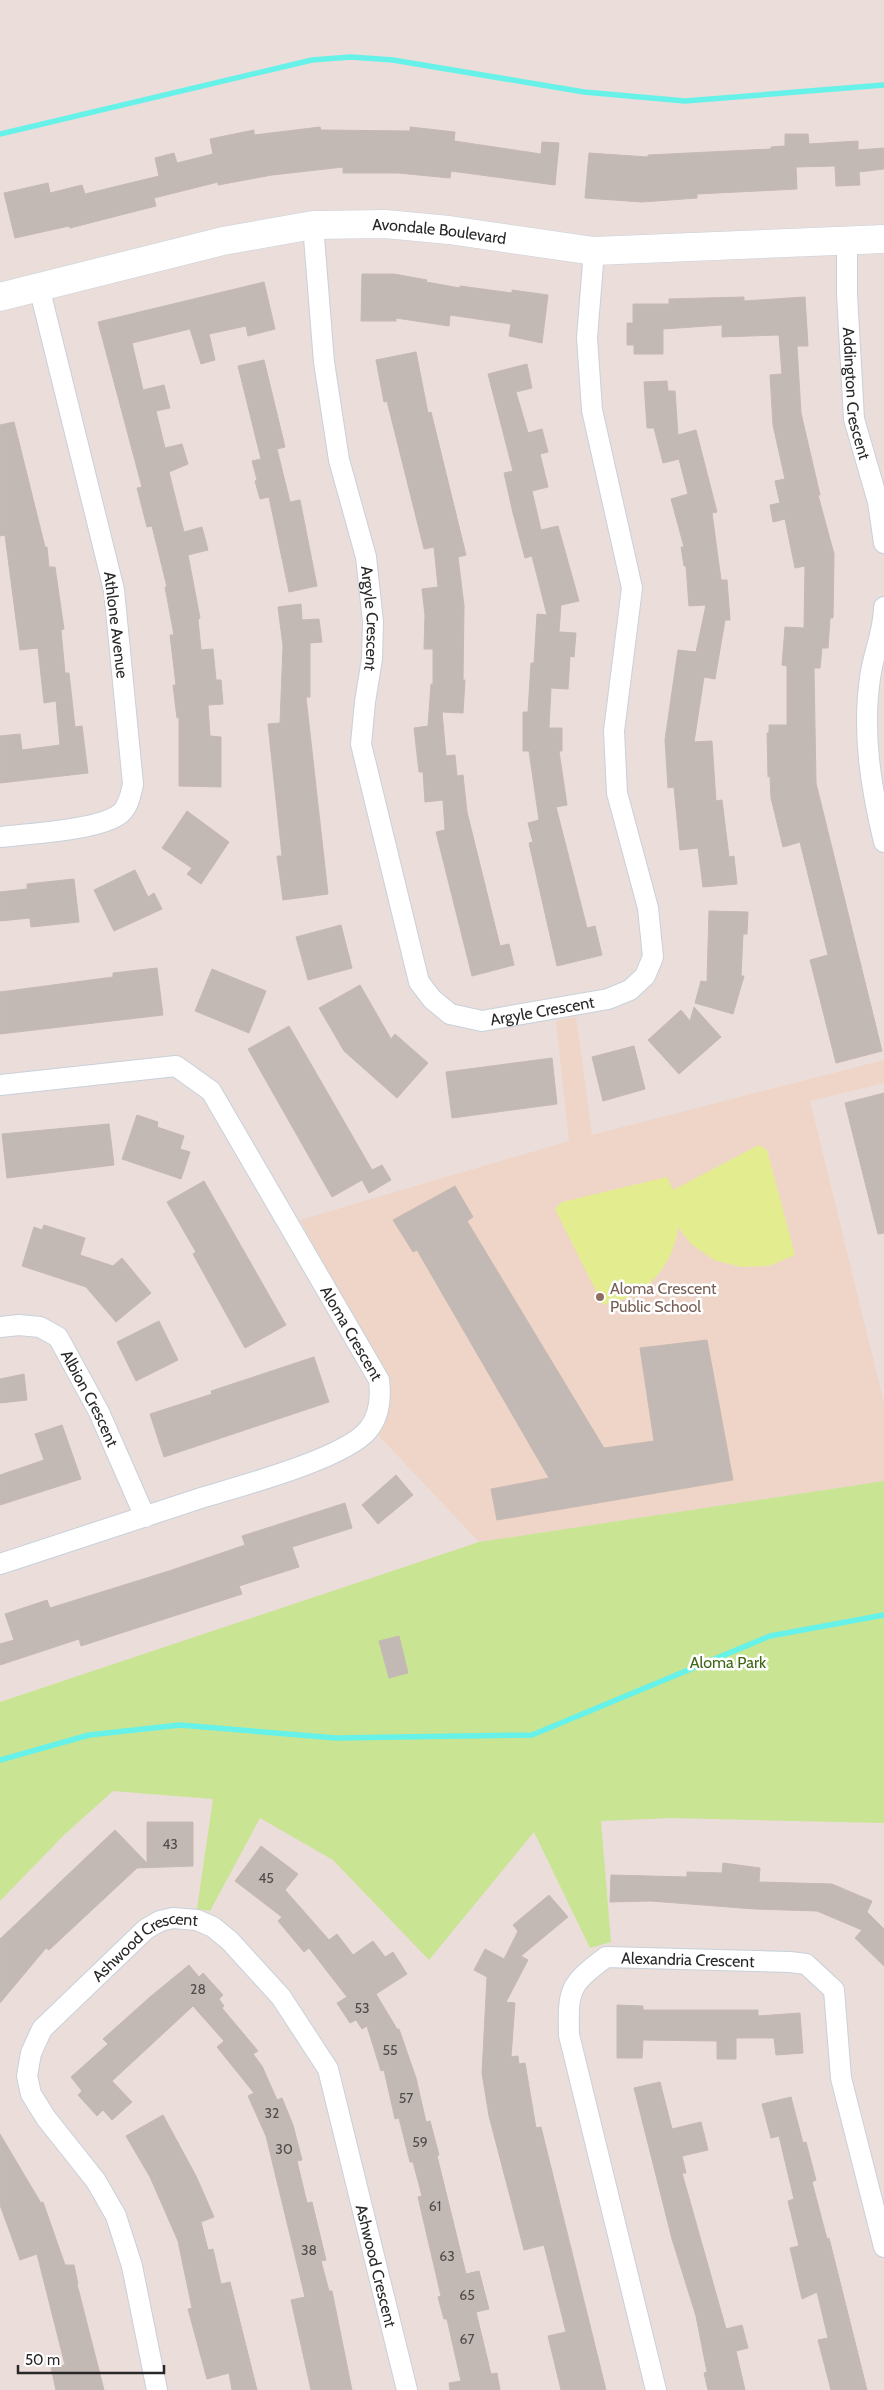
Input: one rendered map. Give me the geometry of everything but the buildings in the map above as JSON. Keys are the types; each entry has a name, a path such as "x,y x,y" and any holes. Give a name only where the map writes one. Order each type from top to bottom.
{"street":[{"name":"Avondale Boulevard","path":"0,297 222,240 313,225 385,224 449,230 594,250 847,242 884,239"},
{"name":"Argyle Crescent","path":"313,225 328,392 339,460 366,556 373,622 372,660 361,744 420,982 432,999 450,1014 482,1021 608,999 630,990 640,981 645,976 653,957 648,908 617,793 614,731 632,588 592,410 587,338 594,250"},
{"name":"Addington Crescent","path":"847,242 847,294 854,419 881,502 884,543"},
{"name":"Athlone Avenue","path":"0,837 72,828 103,821 122,813 130,797 133,784 114,590 39,287"},
{"path":"884,607 870,679 867,747 875,802 884,842"},
{"name":"Aloma Crescent","path":"0,1085 176,1066 193,1076 211,1091 379,1380 381,1396 377,1413 369,1429 357,1440 307,1464 0,1564"},
{"name":"Albion Crescent","path":"0,1327 19,1325 40,1327 58,1337 99,1412 145,1516"},
{"name":"Ashwood Crescent","path":"157,2390 132,2266 116,2216 96,2181 46,2118 31,2094 27,2076 30,2053 42,2029 146,1929 160,1920 174,1918 197,1920 213,1927 230,1940 281,1997 328,2069 407,2390"},
{"name":"Alexandria Crescent","path":"656,2390 569,2035 571,1991 586,1973 606,1957 790,1962 806,1964 822,1977 834,1990 841,2078 884,2247"}],"shaded area":[{"name":"Aloma Crescent Public School","path":"576,1017 592,1135 884,1060 884,1083 810,1101 884,1403 884,1481 479,1542 379,1436 386,1417 388,1402 383,1373 300,1220 569,1141 556,1021"}],"green space":[{"path":"759,1145 767,1150 795,1255 769,1266 741,1267 714,1260 691,1244 678,1227 668,1259 655,1277 638,1292 629,1297 603,1305 555,1209 562,1202 667,1177 673,1190"},
{"name":"Aloma Park","path":"884,1481 884,1823 671,1818 601,1821 611,1942 590,1948 534,1832 429,1960 333,1860 260,1818 210,1911 197,1909 213,1799 113,1791 64,1835 0,1901 0,1702 479,1542"}],"waterway":[{"path":"0,134 312,60 351,57 393,60 584,92 685,101 884,85"},
{"path":"0,1760 89,1735 180,1725 336,1738 532,1735 770,1636 884,1615"}],"place":[{"name":"Aloma Crescent Public School","path":"600,1297"}]}
